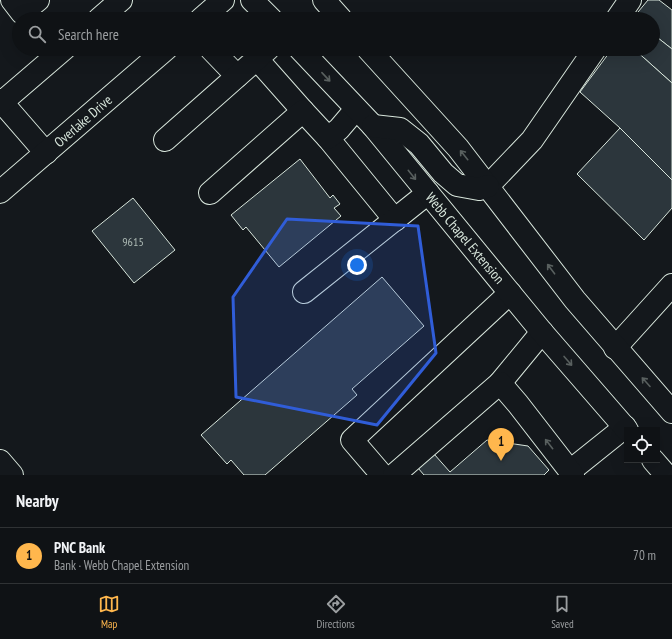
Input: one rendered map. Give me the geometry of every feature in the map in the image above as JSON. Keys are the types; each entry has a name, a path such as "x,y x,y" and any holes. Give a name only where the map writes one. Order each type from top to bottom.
{"main road":[{"path":"107,12 121,0"},
{"path":"209,12 223,0"},
{"path":"252,0 264,12"},
{"path":"324,0 335,12"},
{"path":"622,12 630,0"},
{"path":"46,153 1,102 52,56"},
{"name":"Overlake Drive","path":"0,192 158,56"},
{"path":"218,56 237,76"},
{"path":"165,140 260,56"},
{"path":"263,56 303,111 328,138 395,220"},
{"name":"Webb Chapel Extension","path":"307,56 373,126 542,332 624,427"},
{"path":"374,56 458,148 575,300 672,412"},
{"path":"373,126 400,129 419,144 443,173 457,185 479,189 488,186 532,140 591,56"},
{"path":"328,138 339,129 356,109"},
{"path":"210,193 303,111"},
{"path":"304,292 428,193"},
{"path":"615,348 672,285"},
{"path":"382,475 352,440 510,293"},
{"path":"394,475 500,383 542,332"},
{"path":"500,383 572,473 624,431"},
{"path":"0,461 12,475"},
{"path":"656,463 666,475"}],"highlighted area":[{"path":"287,219 418,226 436,353 377,425 236,397 233,297"}],"building":[{"path":"648,0 659,0 672,10 672,49 660,40 660,12 638,12"},
{"path":"660,40 672,49 672,83 642,56 660,56"},
{"path":"607,56 642,56 672,83 672,180 620,128 580,92"},
{"path":"620,128 672,180 672,208 644,240 577,174"},
{"path":"300,159 330,198 333,195 340,204 334,208 341,216 279,267 246,227 243,230 231,215"},
{"path":"133,198 175,250 134,283 92,231"},
{"path":"382,277 424,326 352,389 357,395 265,475 244,475 231,460 227,464 201,435"},
{"path":"487,440 528,446 549,470 544,475 424,475 418,468 434,454 450,472"}],"place":[{"name":"PNC Bank","path":"501,461"}]}
